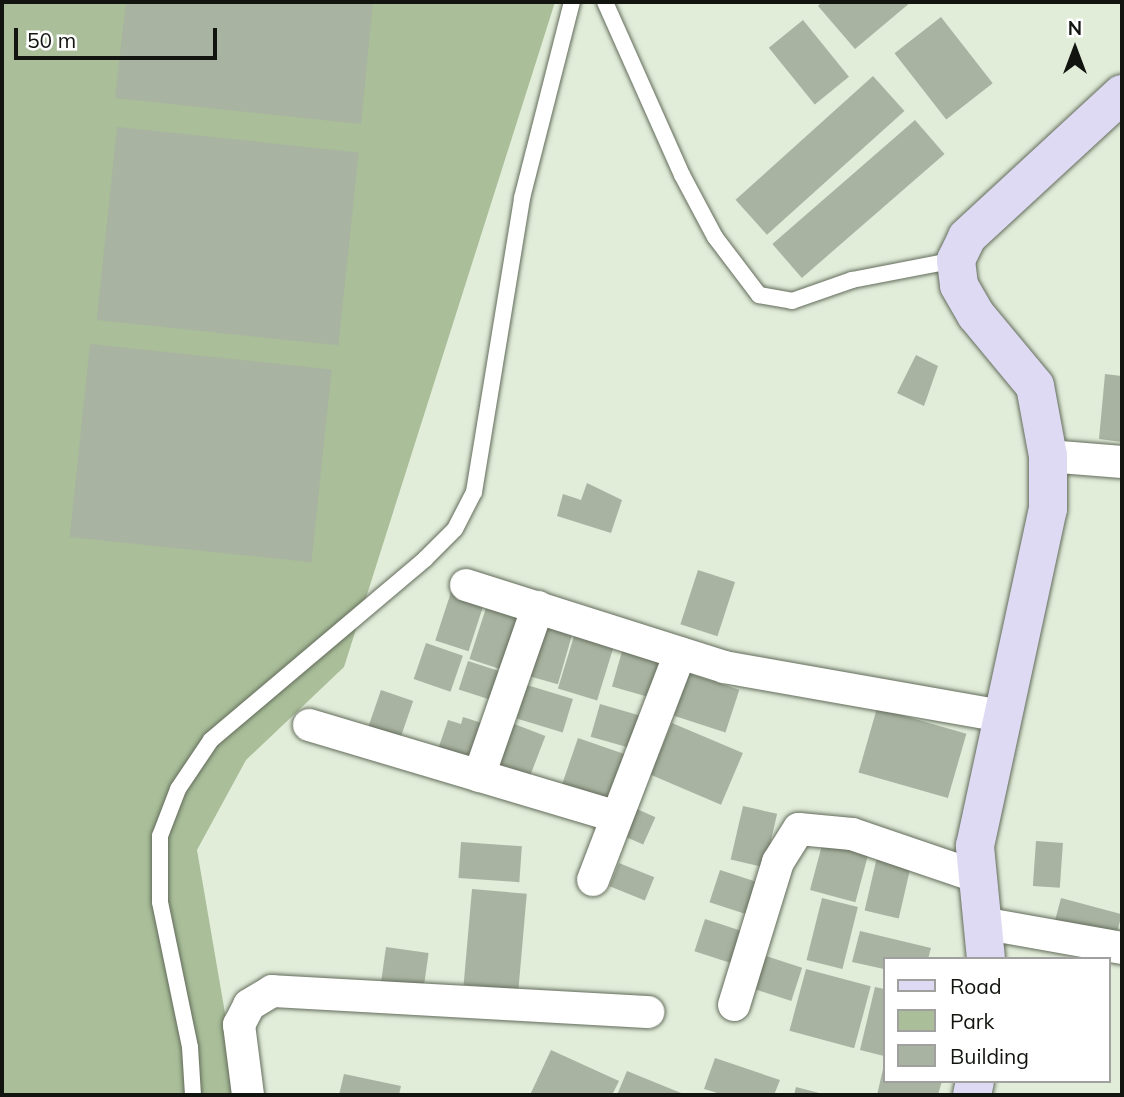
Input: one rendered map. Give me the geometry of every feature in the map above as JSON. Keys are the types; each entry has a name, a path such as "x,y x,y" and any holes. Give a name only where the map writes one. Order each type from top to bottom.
{"street":[{"path":"1122,94 967,237 956,260 960,285 976,315 1035,386 1048,456 1048,509 975,846 984,941 1122,948"},
{"path":"1048,456 1122,462"},
{"path":"466,585 680,653 821,688 1002,716"},
{"path":"479,776 538,607"},
{"path":"593,880 680,653"},
{"path":"309,725 617,817"},
{"path":"734,1005 778,862 799,829 852,834 978,877"},
{"path":"248,1095 239,1025 249,1005 272,991 648,1012"}],"lane":[{"path":"193,1095 190,1047 160,902 160,836 178,789 211,740 261,692 425,559 455,529 474,492 522,198 572,2"},
{"path":"605,2 682,175 715,237 759,295 792,301 852,280 956,260"}],"green space":[{"path":"2,2 555,2 344,667 246,760 197,850 239,1095 2,1095"}],"building":[{"path":"126,2 373,2 361,124 115,98"},
{"path":"822,2 911,2 855,49 818,6"},
{"path":"941,17 993,83 946,120 895,53"},
{"path":"803,20 849,77 815,104 769,48"},
{"path":"873,76 904,111 767,235 736,200"},
{"path":"915,120 945,154 802,278 772,244"},
{"path":"117,127 359,152 338,345 97,320"},
{"path":"90,344 332,369 311,562 70,537"},
{"path":"916,355 938,366 924,406 897,393"},
{"path":"1105,374 1122,376 1122,442 1099,439"},
{"path":"587,483 622,500 611,533 557,516 563,494 581,500"},
{"path":"698,570 735,582 717,636 680,624"},
{"path":"451,592 484,603 469,651 435,641"},
{"path":"488,602 526,614 508,671 469,659"},
{"path":"541,616 575,626 558,684 524,675"},
{"path":"574,636 613,648 597,701 558,689"},
{"path":"426,643 463,656 451,692 414,679"},
{"path":"623,648 668,661 657,699 612,686"},
{"path":"468,661 501,672 492,700 459,690"},
{"path":"688,673 739,690 725,732 674,716"},
{"path":"527,685 573,699 563,733 517,718"},
{"path":"381,690 413,701 400,739 368,728"},
{"path":"600,704 642,716 633,749 591,737"},
{"path":"877,708 966,734 948,798 859,772"},
{"path":"463,717 485,724 472,766 436,755 448,720 461,724"},
{"path":"509,722 545,736 527,784 491,770"},
{"path":"672,723 743,753 721,805 650,775"},
{"path":"578,738 624,754 606,807 560,791"},
{"path":"628,805 655,817 643,845 616,832"},
{"path":"743,806 777,814 765,867 731,860"},
{"path":"825,834 870,846 855,902 810,890"},
{"path":"1036,841 1063,843 1060,888 1033,886"},
{"path":"461,842 522,846 519,882 458,878"},
{"path":"877,857 911,865 899,918 865,911"},
{"path":"619,863 654,877 645,900 610,886"},
{"path":"720,870 756,882 746,914 709,902"},
{"path":"472,889 527,894 518,989 464,985"},
{"path":"822,898 858,907 842,969 807,960"},
{"path":"1061,898 1122,914 1115,938 1055,922"},
{"path":"705,919 741,931 731,963 694,951"},
{"path":"860,931 931,948 929,957 883,957 883,969 852,962"},
{"path":"386,947 429,953 424,988 381,982"},
{"path":"766,956 802,968 791,1001 755,989"},
{"path":"806,969 871,986 854,1048 789,1031"},
{"path":"875,987 883,989 883,1056 860,1050"},
{"path":"551,1050 619,1081 612,1095 530,1095"},
{"path":"715,1058 780,1080 774,1095 724,1095 704,1089"},
{"path":"883,1069 883,1083 941,1083 938,1095 877,1095"},
{"path":"627,1071 686,1095 617,1095"},
{"path":"344,1074 401,1086 399,1095 339,1095"},
{"path":"796,1087 823,1094 823,1095 794,1095"}]}
